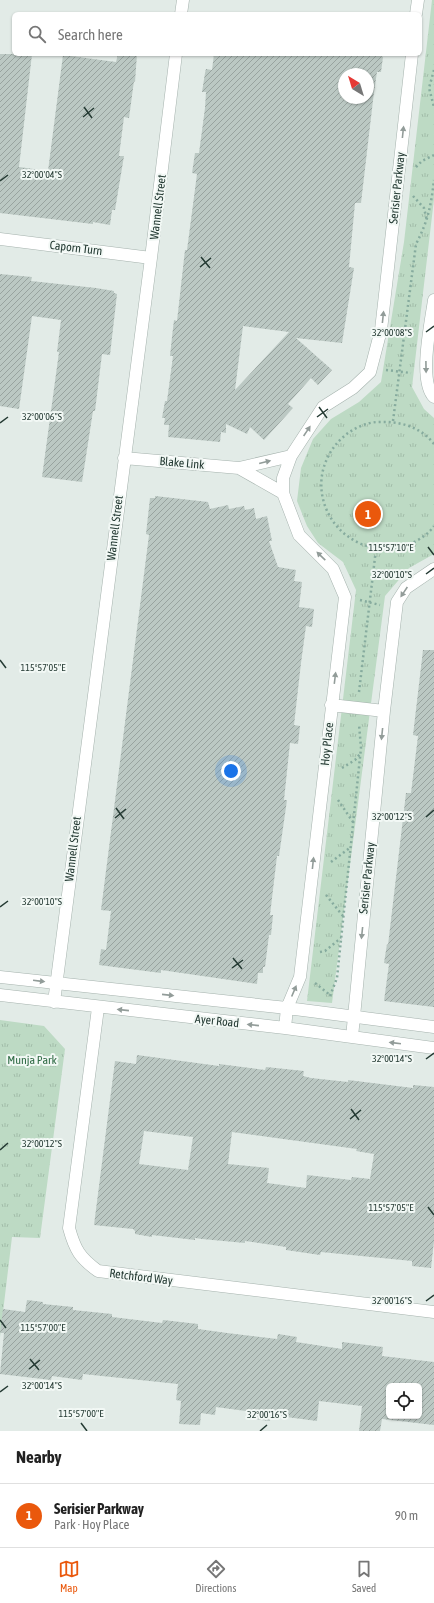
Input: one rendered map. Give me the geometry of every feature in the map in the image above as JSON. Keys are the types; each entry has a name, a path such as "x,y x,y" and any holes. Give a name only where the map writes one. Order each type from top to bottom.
{"street":[{"path":"181,12 183,0"},
{"path":"416,12 418,0"},
{"name":"Wannell Street","path":"54,1002 151,258 176,56"},
{"name":"Serisier Parkway","path":"283,478 291,456 323,406 353,388 370,372 381,330 412,56"},
{"name":"Caporn Turn","path":"0,239 151,258"},
{"path":"434,300 425,368 431,394 434,397"},
{"name":"Blake Link","path":"124,458 239,468 291,456"},
{"name":"Blake Link","path":"239,468 283,493"},
{"name":"Hoy Place","path":"283,478 283,493 299,535 333,569 346,597 331,705 300,977 287,1008 284,1028"},
{"name":"Serisier Parkway","path":"352,1037 384,711 397,602 406,588 434,569"},
{"path":"331,705 384,711"},
{"name":"Ayer Road","path":"0,977 287,1008 324,1014 353,1015 434,1027"},
{"name":"Ayer Road","path":"0,995 98,1008 284,1028 434,1048"},
{"name":"Retchford Way","path":"98,1008 69,1228 79,1254 87,1263 98,1271 434,1312"}],"path":[{"path":"434,70 429,88 434,107"},
{"path":"414,171 422,161 434,155"},
{"path":"393,421 416,244 431,209 434,180"},
{"path":"411,193 424,208 427,221"},
{"path":"371,367 400,373 426,374"},
{"path":"434,444 430,438 413,427 393,421 371,422 350,431 334,446 324,466 321,488 325,510 337,528 355,542 376,549 396,548 415,542 434,526"},
{"path":"324,1014 337,978 344,916 361,753 357,708 376,549"},
{"path":"345,600 356,599 397,608"},
{"path":"338,772 364,749"},
{"path":"337,799 354,822"},
{"path":"329,864 351,847"},
{"path":"324,890 344,916"}],"green space":[{"path":"432,0 434,0 434,199 412,387 424,409 434,418 434,554 409,568 385,596 332,1003 307,1001 356,590 343,562 318,543 307,526 297,501 301,468 313,439 331,419 359,402 381,382 404,242"},
{"name":"Munja Park","path":"0,1020 44,1026 65,1049 40,1238 12,1237 0,1337"}],"building":[{"path":"0,54 12,54 12,56 32,56 19,167 48,171 63,56 116,62 118,56 137,56 135,82 134,81 129,118 124,117 119,156 124,156 115,210 112,210 110,225 0,213"},
{"path":"214,56 383,57 381,72 377,72 374,92 374,68 338,68 338,104 373,104 361,203 355,203 349,267 354,268 342,343 296,338 332,370 318,385 311,378 288,404 293,408 264,440 250,427 247,434 226,424 226,433 221,432 220,442 168,437 169,425 164,425 165,418 162,418 165,401 167,401 173,356 170,356 174,320 177,321 185,250 187,250 197,174 192,173 195,153 199,153 205,108 206,92 202,92 206,69 212,70","holes":["243,326 289,332 235,390"]},
{"path":"0,274 32,277 31,281 114,291 114,293 117,294 110,355 102,354 95,411 93,411 82,482 42,477 59,352 57,352 61,320 32,316 19,409 0,406"},
{"path":"155,496 208,502 210,509 228,505 229,509 244,506 245,510 254,508 256,519 267,516 272,541 269,541 278,567 296,570 294,581 302,582 299,607 314,609 312,627 306,626 301,663 294,725 300,726 298,744 290,743 284,800 287,800 279,856 277,856 270,915 273,915 271,935 269,935 265,967 263,967 263,973 258,973 257,984 161,970 161,973 99,965 101,949 106,950 111,911 101,910 149,535 146,534 150,498 155,498"},
{"path":"423,650 434,650 434,1007 384,1001 389,964 384,963 387,944 388,945 406,793 411,793 418,736 413,735"},
{"path":"137,1055 219,1066 219,1064 265,1070 266,1067 304,1071 303,1076 311,1078 348,1082 348,1080 413,1088 413,1085 434,1087 434,1241 431,1268 412,1266 412,1261 321,1252 320,1255 286,1250 286,1247 245,1241 245,1243 195,1238 195,1240 152,1235 152,1237 135,1234 133,1229 94,1225 115,1061 136,1064","holes":["144,1131 193,1137 188,1170 139,1164","232,1132 357,1149 356,1151 374,1154 370,1179 352,1177 351,1180 307,1175 306,1188 267,1183 269,1168 228,1164"]},
{"path":"27,1300 43,1302 43,1304 73,1307 73,1310 112,1314 112,1317 162,1323 163,1320 198,1324 198,1329 227,1333 277,1339 278,1334 297,1337 296,1342 342,1349 342,1342 383,1347 382,1356 434,1362 434,1425 382,1419 380,1431 359,1431 362,1406 319,1401 317,1421 271,1415 270,1421 252,1419 253,1412 216,1407 215,1415 201,1413 200,1425 179,1424 181,1401 176,1400 178,1384 83,1374 82,1380 52,1376 51,1380 0,1374 4,1333 0,1333 3,1309 25,1312"}],"place":[{"name":"Serisier Parkway","path":"368,514"}]}
